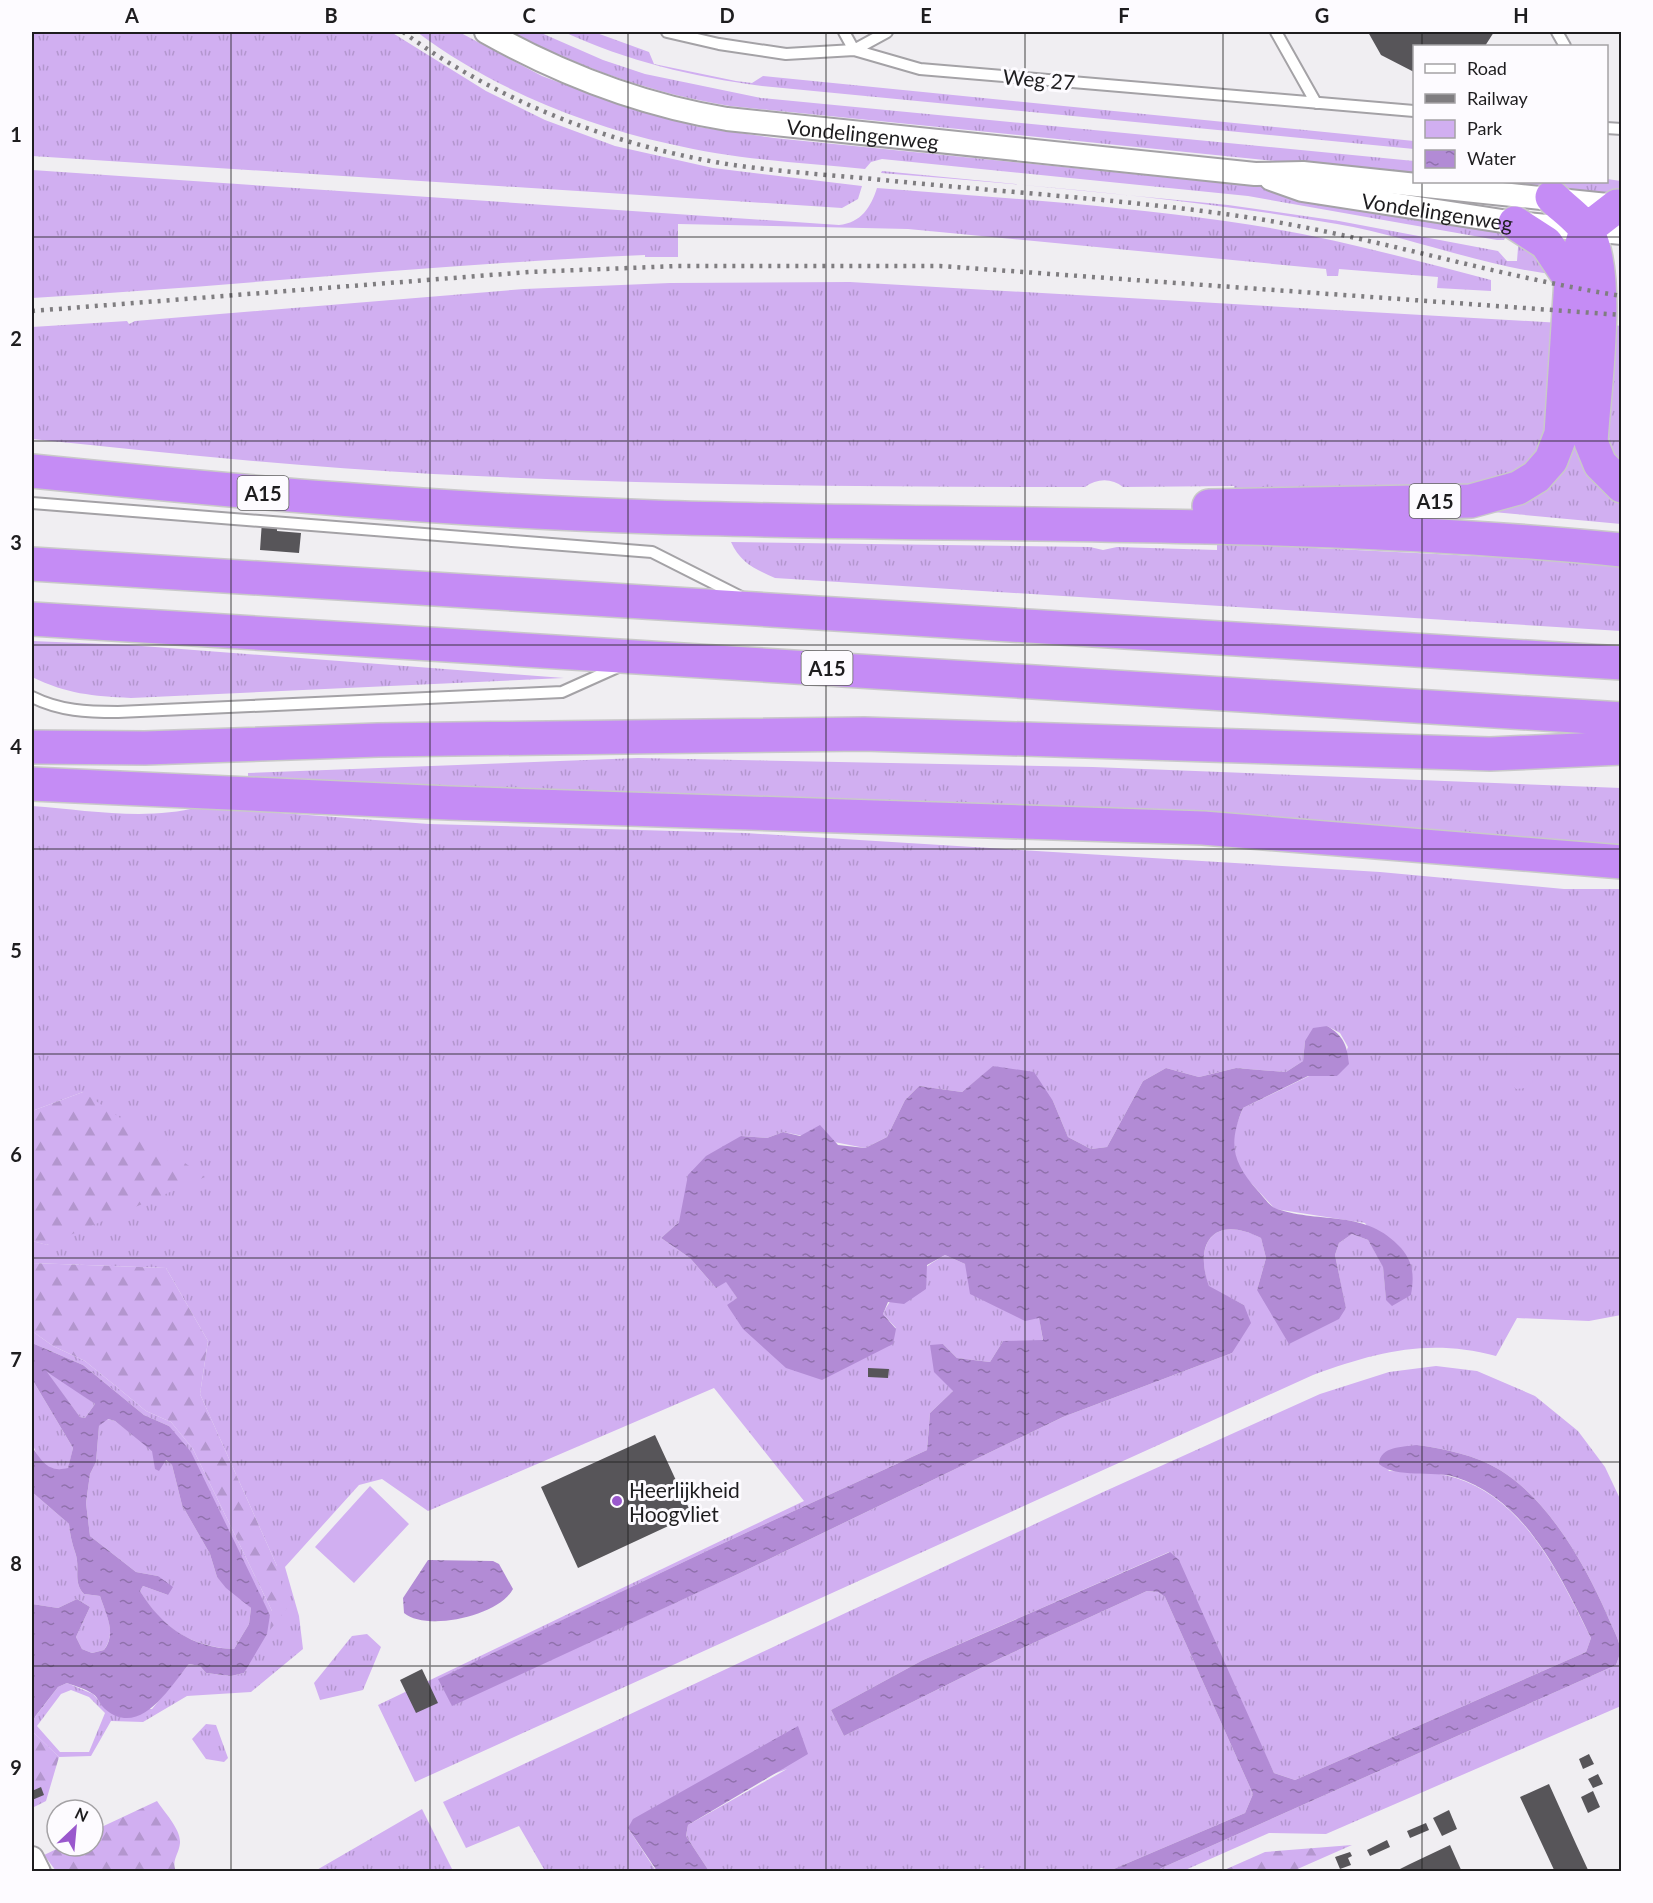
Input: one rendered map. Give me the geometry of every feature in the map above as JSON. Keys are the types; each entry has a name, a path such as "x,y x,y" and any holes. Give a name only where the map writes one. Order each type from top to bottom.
{"highway":[{"name":"A15","path":"1552,197 1586,230 1593,244 1598,276 1591,442 1600,464 1622,486"},
{"path":"1586,230 1619,220"},
{"path":"1515,222 1598,276"},
{"name":"A15","path":"32,471 204,489 495,510 877,523 1110,523 1471,501 1518,488 1536,477 1551,459 1561,434 1598,276"},
{"name":"A15","path":"1218,515 1341,530 1622,550"},
{"path":"32,564 1622,663"},
{"name":"A15","path":"32,619 1622,719"},
{"path":"32,747 146,748 378,740 864,734 1490,754 1622,748"},
{"path":"32,784 449,803 1203,828 1622,862"}],"street":[{"name":"Vondelingenweg","path":"486,32 587,81 656,103 713,117 866,135 1256,174 1303,173 1552,197 1619,220"},
{"name":"Vondelingenweg","path":"1256,174 1302,190 1515,222 1586,230"},
{"path":"32,1858 39,1872"}],"lane":[{"name":"Weg 27","path":"667,32 719,44 786,54 854,50 921,69 1413,111"},
{"path":"844,32 854,50 887,32"},
{"path":"1276,32 1316,103"},
{"path":"1608,126 1622,129"},
{"path":"32,503 652,552 766,609"},
{"path":"32,697 50,706 84,712 107,712 562,692 643,656"}],"green space":[{"path":"32,32 391,32 486,91 545,120 615,146 713,168 862,186 858,199 842,208 32,156"},
{"path":"417,32 459,32 542,76 625,107 699,127 774,138 1263,187 1508,233 1504,240 1497,240 1248,196 882,159 871,162 865,169 767,160 694,149 603,126 537,101 475,70"},
{"path":"512,32 539,32 603,60 645,74 761,98 1413,161 1413,175 730,106 646,87 591,68"},
{"path":"564,32 594,32 649,52 654,64 736,81 752,83 763,76 1413,141 1413,149 762,86 686,73 636,59"},
{"path":"32,170 839,225 847,224 864,213 872,202 877,188 1008,198 1182,215 1292,232 1359,246 1491,280 1491,291 1437,288 1438,277 1339,269 1338,276 1327,276 1326,269 908,229 678,224 678,257 645,257 645,255 568,259 32,298"},
{"path":"882,171 1027,185 881,173"},
{"path":"1608,179 1621,181 1621,195 1524,185 1523,183 1608,183"},
{"path":"1120,194 1228,205 1339,221 1498,251 1507,261 1517,261 1519,235 1557,275 1501,265 1337,224"},
{"path":"850,282 1561,323 1541,456 1491,486 1235,494 1234,486 1123,487 1104,480 1085,487 841,486 596,481 433,474 282,464 32,439 32,327 127,321 129,324 135,321 524,289 670,283"},
{"path":"1614,325 1621,326 1621,467 1611,450 1608,431"},
{"path":"1574,400 1580,458 1606,494 1621,503 1621,524 1493,512"},
{"path":"731,542 1090,547 1103,550 1117,547 1217,550 1217,543 1517,558 1621,566 1621,631 775,578 748,564"},
{"path":"32,641 129,645 564,678 131,698 68,691 32,677"},
{"path":"638,758 1093,767 1621,788 1621,849 248,782 248,773"},
{"path":"32,806 137,814 199,807 429,824 745,833 1380,872 1564,889 1621,889 1621,1315 1589,1321 1517,1318 1496,1356 1448,1348 1403,1350 1359,1360 1313,1375 415,1782 378,1705 804,1501 714,1388 428,1511 382,1479 359,1485 285,1567 299,1616 303,1649 251,1692 187,1696 143,1722 111,1721 91,1756 59,1757 32,1731 32,1711 35,1717 58,1687 67,1683 93,1694 106,1709 152,1709 189,1664 200,1666 206,1673 231,1676 244,1673 270,1615 169,1426 144,1415 83,1365 32,1343 32,1331 53,1346 85,1361 146,1411 171,1422 193,1449 272,1611 277,1566 200,1394 208,1341 166,1268 32,1263 32,1241 48,1245 83,1092 32,1111","holes":["1327,1026 1340,1033 1348,1047 1337,1076 1309,1076 1243,1108 1234,1131 1234,1151 1240,1171 1275,1209 1365,1223 1411,1295 1386,1299 1383,1266 1368,1240 1352,1234 1339,1243 1335,1255 1346,1309 1257,1290 1266,1258 1261,1238 1245,1231 1231,1229 1220,1231 1206,1245 1205,1271 1209,1287 1244,1305 1232,1353 1063,1417 738,1574 452,1705 439,1679 715,1547 927,1450 930,1413 953,1391 943,1344 957,1358 990,1362 1003,1341 1043,1341 1039,1317 965,1264 945,1255 927,1266 894,1296 883,1314 896,1328 727,1306 737,1298 726,1281 716,1288 690,1258 661,1238 679,1222 741,1136 767,1138 783,1132 865,1148 887,1137 905,1100 919,1086 962,1092 994,1066 1053,1101 1068,1137 1091,1149 1107,1147 1143,1081 1166,1068 1199,1077 1236,1068 1286,1072 1303,1061 1305,1041","71,1690 89,1697 105,1713 89,1752 60,1752 37,1726 61,1694"]},
{"path":"1514,1036 1529,1042 1533,1082 1526,1088 1516,1089 1507,1073 1508,1042"},
{"path":"83,1092 205,1177 47,1245 32,1241 32,1111"},
{"path":"32,1263 166,1268 208,1341 200,1394 277,1566 287,1608 270,1630 272,1611 193,1449 171,1422 146,1411 85,1361 53,1346 32,1331"},
{"path":"1436,1366 1477,1371 1535,1396 1578,1431 1605,1467 1621,1501 1621,1706 1326,1834 1269,1833 1183,1871 1155,1871 1616,1665 1620,1652 1619,1643 1599,1597 1564,1536 1534,1498 1500,1470 1481,1460 1439,1448 1417,1445 1388,1471 1431,1473 1456,1478 1481,1489 1503,1504 1538,1544 1567,1590 1591,1638 1586,1652 1295,1780 1274,1773 1169,1552 923,1660 831,1710 844,1736 1003,1657 1147,1591 1158,1592 1165,1597 1253,1794 1245,1813 1109,1871 997,1872 981,1868 974,1872 709,1871 686,1836 688,1825 787,1769 628,1828 656,1871 545,1871 519,1826 466,1848 443,1802 1101,1493 1320,1394 1389,1372"},
{"path":"46,1372 52,1373 95,1404 85,1418 80,1417"},
{"path":"32,1379 73,1448 68,1469 53,1469 42,1462 36,1452 31,1422"},
{"path":"107,1419 115,1421 172,1465 182,1505 210,1554 217,1577 251,1608 249,1624 234,1649 191,1640 168,1625 140,1591 143,1586 168,1595 158,1576 136,1572 90,1536 86,1503 90,1474 96,1462 99,1426"},
{"path":"370,1486 409,1524 354,1583 315,1547"},
{"path":"32,1492 69,1524 77,1558 77,1579 80,1589 84,1594 100,1596 107,1617 110,1637 104,1650 92,1653 82,1649 76,1637 90,1607 77,1599 58,1608 32,1604"},
{"path":"367,1634 381,1647 363,1690 320,1700 314,1683 352,1636"},
{"path":"206,1724 216,1725 228,1758 224,1762 206,1759 192,1739"},
{"path":"32,1731 59,1757 47,1798 45,1802 32,1808"},
{"path":"157,1801 175,1826 180,1838 174,1864 176,1871 56,1871 46,1858 105,1858 105,1825"},
{"path":"422,1809 453,1871 315,1871"},
{"path":"1352,1845 1293,1871 1222,1871 1265,1852"}],"water":[{"path":"1327,1026 1344,1042 1349,1064 1337,1076 1308,1076 1243,1108 1235,1132 1235,1152 1249,1181 1274,1208 1310,1216 1358,1222 1387,1236 1401,1248 1411,1265 1413,1282 1411,1295 1392,1306 1386,1300 1383,1267 1368,1240 1352,1234 1339,1243 1335,1255 1346,1308 1339,1319 1289,1344 1257,1290 1266,1258 1261,1238 1245,1231 1231,1229 1220,1231 1212,1236 1206,1245 1204,1257 1209,1286 1244,1305 1251,1323 1232,1353 1063,1417 738,1574 452,1706 438,1679 715,1547 927,1450 930,1413 953,1391 934,1372 930,1345 943,1344 957,1358 990,1362 1003,1341 1043,1340 1039,1318 1025,1321 970,1294 965,1264 945,1255 927,1265 926,1289 904,1304 888,1302 883,1314 896,1329 893,1344 822,1380 786,1368 743,1329 727,1305 737,1298 726,1282 716,1288 690,1258 661,1238 679,1222 688,1175 706,1156 741,1136 767,1138 783,1132 800,1136 820,1125 838,1145 865,1148 887,1137 905,1100 919,1086 962,1092 993,1066 1034,1072 1053,1101 1068,1137 1091,1149 1107,1147 1143,1081 1166,1068 1199,1077 1236,1068 1286,1072 1303,1061 1305,1041 1313,1028"},
{"path":"32,1343 83,1365 144,1415 169,1426 191,1452 270,1615 267,1634 244,1673 231,1676 206,1673 200,1666 189,1664 153,1706 142,1714 130,1718 118,1717 105,1709 93,1694 67,1683 58,1687 34,1718 32,1711 32,1604 58,1608 77,1599 90,1607 76,1637 82,1649 92,1653 104,1650 108,1644 110,1630 100,1596 84,1594 78,1584 77,1558 69,1524 32,1492 32,1447 46,1465 55,1469 68,1468 73,1448 32,1379","holes":["47,1372 95,1404 85,1418 80,1417","108,1419 115,1421 152,1451 155,1469 159,1471 166,1460 172,1465 182,1505 210,1554 217,1577 226,1588 251,1608 249,1624 234,1649 205,1645 168,1625 140,1591 143,1586 168,1595 173,1587 158,1576 136,1572 90,1536 86,1503 90,1474 96,1462 99,1426"]},
{"path":"1417,1445 1439,1448 1481,1460 1500,1470 1534,1498 1564,1536 1599,1597 1620,1647 1616,1665 1155,1871 1109,1871 1245,1813 1253,1794 1165,1597 1158,1592 1147,1591 1003,1657 844,1736 831,1710 923,1660 1170,1552 1179,1560 1274,1773 1295,1780 1586,1652 1591,1638 1554,1566 1521,1522 1502,1503 1480,1488 1455,1477 1405,1473 1386,1469 1379,1464 1380,1458 1388,1451"},
{"path":"428,1560 493,1561 499,1564 513,1589 505,1599 493,1607 462,1618 445,1621 415,1619 404,1613 403,1598"},
{"path":"798,1726 808,1754 688,1825 686,1836 709,1871 657,1871 628,1828 633,1819"}],"building":[{"path":"1368,32 1494,32 1486,45 1413,45 1413,71 1381,55"},
{"path":"262,521 277,522 277,531 301,533 299,553 260,550"},
{"path":"868,1368 889,1369 888,1378 868,1377"},
{"name":"Heerlijkheid Hoogvliet","path":"655,1435 692,1515 578,1568 541,1487"},
{"path":"422,1669 438,1703 416,1713 400,1680"},
{"path":"1589,1754 1594,1764 1583,1769 1579,1759"},
{"path":"1598,1774 1603,1784 1593,1788 1588,1779"},
{"path":"1549,1784 1589,1872 1555,1872 1520,1797"},
{"path":"41,1787 44,1795 32,1800 32,1791"},
{"path":"1593,1791 1600,1807 1588,1813 1581,1797"},
{"path":"1449,1810 1457,1829 1442,1836 1433,1818"},
{"path":"1426,1823 1429,1830 1410,1838 1407,1831"},
{"path":"1387,1840 1390,1847 1370,1856 1367,1850"},
{"path":"1450,1845 1462,1872 1394,1872 1410,1864"},
{"path":"1350,1852 1352,1856 1348,1858 1351,1865 1340,1869 1335,1857"}],"railway":[{"path":"403,32 475,78 552,115 632,143 673,153 715,162 774,170 1093,199 1225,214 1325,231 1522,277 1622,296"},
{"path":"32,311 529,272 678,266 940,266 1622,315"}],"place":[{"name":"Heerlijkheid Hoogvliet","path":"617,1501"}]}
